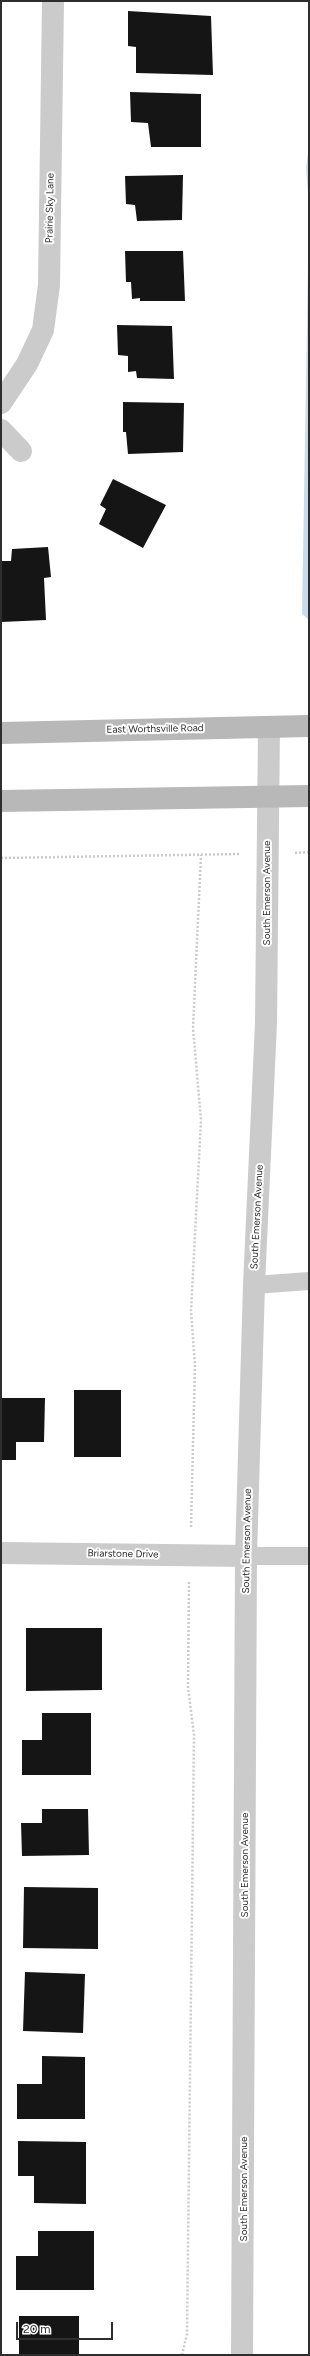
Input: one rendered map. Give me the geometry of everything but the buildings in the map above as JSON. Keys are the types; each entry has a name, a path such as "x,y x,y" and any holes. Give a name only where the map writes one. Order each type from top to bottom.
{"main road":[{"name":"East Worthsville Road","path":"1,733 309,726"},
{"path":"1,801 309,796"}],"street":[{"name":"Prairie Sky Lane","path":"1,403 27,364 43,330 50,285 53,1"},
{"path":"1,430 21,451"},
{"name":"South Emerson Avenue","path":"242,2355 246,1556 254,1285 266,1022 269,727"},
{"name":"Briarstone Drive","path":"1,1552 246,1556"}],"lane":[{"path":"254,1285 309,1281"},
{"path":"246,1556 309,1556"}],"path":[{"path":"1,858 244,854"},
{"path":"182,2355 187,2334 194,1735 188,1687 195,1365 191,1312 201,1120 193,1028 201,855"}],"water":[{"path":"309,153 309,206 306,167"},
{"path":"309,206 309,620 302,614"}]}
